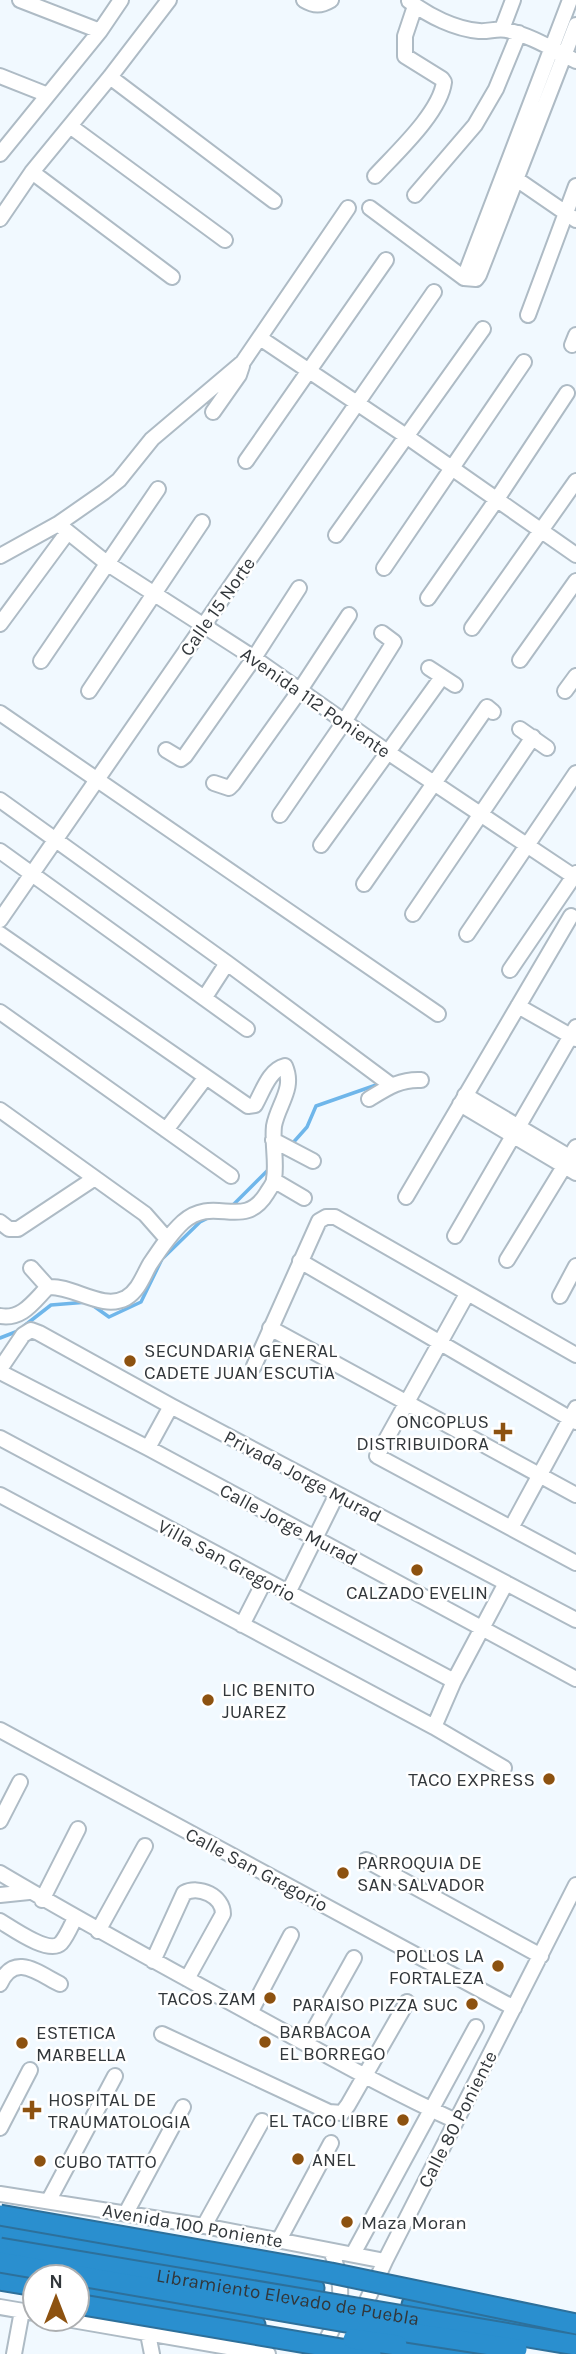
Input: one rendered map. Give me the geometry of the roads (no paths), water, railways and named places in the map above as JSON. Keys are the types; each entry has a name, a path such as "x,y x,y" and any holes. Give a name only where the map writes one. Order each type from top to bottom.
{"highway":[{"path":"0,2215 331,2273 576,2324"},
{"path":"0,2235 576,2333"},
{"name":"Libramiento Elevado de Puebla","path":"0,2248 576,2345"},
{"name":"Libramiento Elevado de Puebla","path":"0,2262 386,2329 552,2354"},
{"path":"0,2280 21,2284"},
{"path":"0,2291 21,2302"},
{"path":"91,2296 304,2333 463,2354"},
{"path":"91,2306 371,2354"}],"street":[{"path":"20,0 100,31"},
{"path":"2,148 100,31 121,0"},
{"path":"0,219 32,172 169,0"},
{"path":"304,0 311,5 322,5 331,0"},
{"path":"502,29 513,0"},
{"path":"564,55 570,0"},
{"path":"375,176 421,125 443,92 442,79 405,56 405,36 411,3 461,28 482,31 502,29 519,33 564,55"},
{"path":"370,208 470,279 511,175 576,25"},
{"path":"415,195 475,125 496,89 519,33"},
{"path":"0,76 48,95"},
{"path":"110,77 274,201"},
{"path":"70,127 225,240"},
{"path":"32,172 172,277"},
{"path":"511,175 571,217"},
{"path":"528,315 571,217 576,186"},
{"path":"0,556 62,528 119,480 152,439 243,362 348,208"},
{"path":"246,461 386,260"},
{"name":"Calle 15 Norte","path":"0,920 434,292"},
{"path":"336,535 482,329"},
{"path":"260,338 576,555"},
{"path":"213,412 239,376 243,362"},
{"path":"384,568 524,362"},
{"path":"428,598 568,393"},
{"path":"472,628 576,481"},
{"path":"41,662 158,489"},
{"path":"89,691 202,522"},
{"path":"0,624 62,528"},
{"name":"Avenida 112 Poniente","path":"62,528 108,564 254,658 389,753 575,876"},
{"path":"520,660 576,581"},
{"path":"166,750 181,759 254,658 299,588"},
{"path":"214,783 229,788 300,690 349,615"},
{"path":"280,815 344,722 394,642 382,633"},
{"path":"429,668 455,685"},
{"path":"565,691 576,676"},
{"path":"321,845 442,677"},
{"path":"364,884 490,709"},
{"path":"0,713 438,1014"},
{"path":"520,729 547,748"},
{"path":"413,914 533,737"},
{"path":"467,934 576,773"},
{"path":"0,800 228,963 391,1085"},
{"path":"0,851 247,1029"},
{"path":"510,970 575,876"},
{"path":"406,1197 571,916"},
{"path":"0,934 248,1106 256,1105 274,1071 285,1066 289,1080 288,1092 275,1122 275,1181 261,1203 240,1214 216,1209 200,1212 185,1221 167,1239 138,1287 125,1298 112,1301 67,1288 48,1287 31,1268"},
{"path":"205,997 228,963"},
{"path":"455,1236 514,1130 574,1034 518,1006"},
{"path":"0,1012 231,1177"},
{"path":"166,1130 206,1077"},
{"path":"369,1099 406,1079 421,1080"},
{"path":"462,1100 573,1161 507,1260"},
{"path":"0,1110 145,1214 167,1239"},
{"path":"273,1140 313,1161"},
{"path":"0,1222 9,1229 18,1229 95,1178"},
{"path":"275,1181 304,1198"},
{"path":"254,1366 300,1261 319,1222 326,1217 335,1217 576,1355"},
{"path":"300,1261 441,1344 574,1416 538,1475 511,1528"},
{"path":"560,1296 576,1266"},
{"path":"6,1317 20,1314 48,1287"},
{"path":"467,1294 377,1456 576,1563"},
{"path":"270,1328 576,1495"},
{"name":"Privada Jorge Murad","path":"0,1370 23,1335 31,1331 39,1333 171,1406 576,1620"},
{"name":"Calle Jorge Murad","path":"0,1370 576,1679"},
{"path":"148,1448 171,1406"},
{"name":"Villa San Gregorio","path":"0,1438 454,1681"},
{"path":"288,1593 337,1494"},
{"path":"0,1495 434,1727 504,1768"},
{"path":"242,1625 265,1580"},
{"path":"434,1727 454,1681 506,1583"},
{"name":"Calle San Gregorio","path":"0,1730 514,2008"},
{"path":"0,1821 20,1782"},
{"path":"42,1900 78,1829"},
{"path":"98,1931 145,1846"},
{"path":"366,1860 541,1956"},
{"path":"0,1873 42,1900 153,1961 365,2076 456,2121"},
{"path":"153,1961 184,1893 198,1889 219,1901 223,1906 223,1914 187,1979"},
{"name":"Calle 80 Poniente","path":"342,2354 385,2261 575,1889"},
{"path":"0,1895 29,1892"},
{"path":"0,1921 44,1946 54,1947 60,1943 75,1918"},
{"path":"250,2013 291,1935"},
{"path":"306,2043 355,1958"},
{"path":"0,1984 8,1970 23,1966 60,1984"},
{"path":"162,2034 329,2112 342,2113 407,2002"},
{"path":"353,2255 476,2026"},
{"path":"0,2128 30,2070"},
{"path":"49,2200 115,2076"},
{"path":"126,2213 183,2107"},
{"path":"204,2226 262,2120"},
{"path":"279,2240 331,2143"},
{"name":"Avenida 100 Poniente","path":"0,2193 204,2226 385,2261"},
{"path":"315,2354 334,2326 341,2301 340,2276 331,2251"},
{"path":"0,2307 21,2307"},
{"path":"91,2324 268,2354"},
{"path":"14,2354 22,2333"},
{"path":"148,2334 152,2354"}],"waterway":[{"path":"291,1145 307,1127 316,1106 379,1084"},
{"path":"231,1207 270,1168"},
{"path":"24,1326 51,1305 88,1302 109,1317 141,1302 162,1259 200,1222 212,1216"},
{"path":"0,1338 18,1331"}],"place":[{"name":"SECUNDARIA GENERAL CADETE JUAN ESCUTIA","path":"130,1361"},
{"name":"ONCOPLUS DISTRIBUIDORA","path":"503,1432"},
{"name":"CALZADO EVELIN","path":"417,1570"},
{"name":"LIC BENITO JUAREZ","path":"208,1700"},
{"name":"TACO EXPRESS","path":"549,1779"},
{"name":"PARROQUIA DE SAN SALVADOR","path":"343,1873"},
{"name":"POLLOS LA FORTALEZA","path":"498,1966"},
{"name":"TACOS ZAM","path":"270,1998"},
{"name":"PARAISO PIZZA SUC","path":"472,2004"},
{"name":"BARBACOA EL BORREGO","path":"265,2042"},
{"name":"ESTETICA MARBELLA","path":"22,2043"},
{"name":"HOSPITAL DE TRAUMATOLOGIA","path":"32,2110"},
{"name":"EL TACO LIBRE","path":"403,2120"},
{"name":"ANEL","path":"298,2159"},
{"name":"CUBO TATTO","path":"40,2161"},
{"name":"Maza Moran","path":"347,2222"}]}
